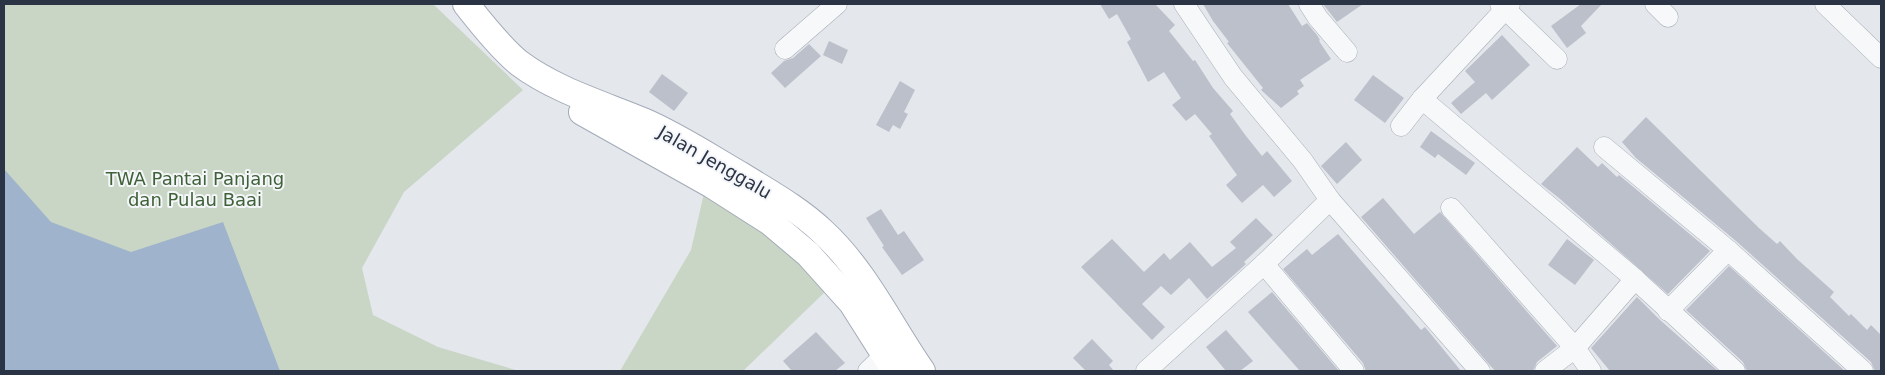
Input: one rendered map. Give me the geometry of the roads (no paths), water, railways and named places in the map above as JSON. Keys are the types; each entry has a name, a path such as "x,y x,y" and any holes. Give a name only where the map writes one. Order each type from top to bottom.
{"main road":[{"name":"Jalan Jenggalu","path":"452,4 516,66 557,98 712,185 770,222 808,254 852,303 883,366"},
{"name":"Jalan Jenggalu","path":"466,4 516,66 646,122 706,155 779,199 823,232 855,269 922,371"}],"street":[{"path":"785,48 837,4"},
{"path":"1184,4 1233,77 1303,161 1325,192 1480,371"},
{"path":"1309,4 1318,18 1347,52"},
{"path":"1825,4 1881,58"},
{"path":"1401,126 1422,99 1505,6 1557,59"},
{"path":"1422,99 1635,279 1735,371"},
{"path":"1604,147 1728,250 1863,371"},
{"path":"1146,371 1264,264 1325,192"},
{"path":"1451,208 1575,348 1591,371"},
{"path":"1668,311 1728,250"},
{"path":"1264,264 1354,371"},
{"path":"1545,371 1575,348 1635,279"}],"water":[{"path":"4,169 51,222 131,252 223,222 280,371 4,371"}],"park label":[{"name":"TWA Pantai Panjang dan Pulau Baai","path":"195,188"}]}
